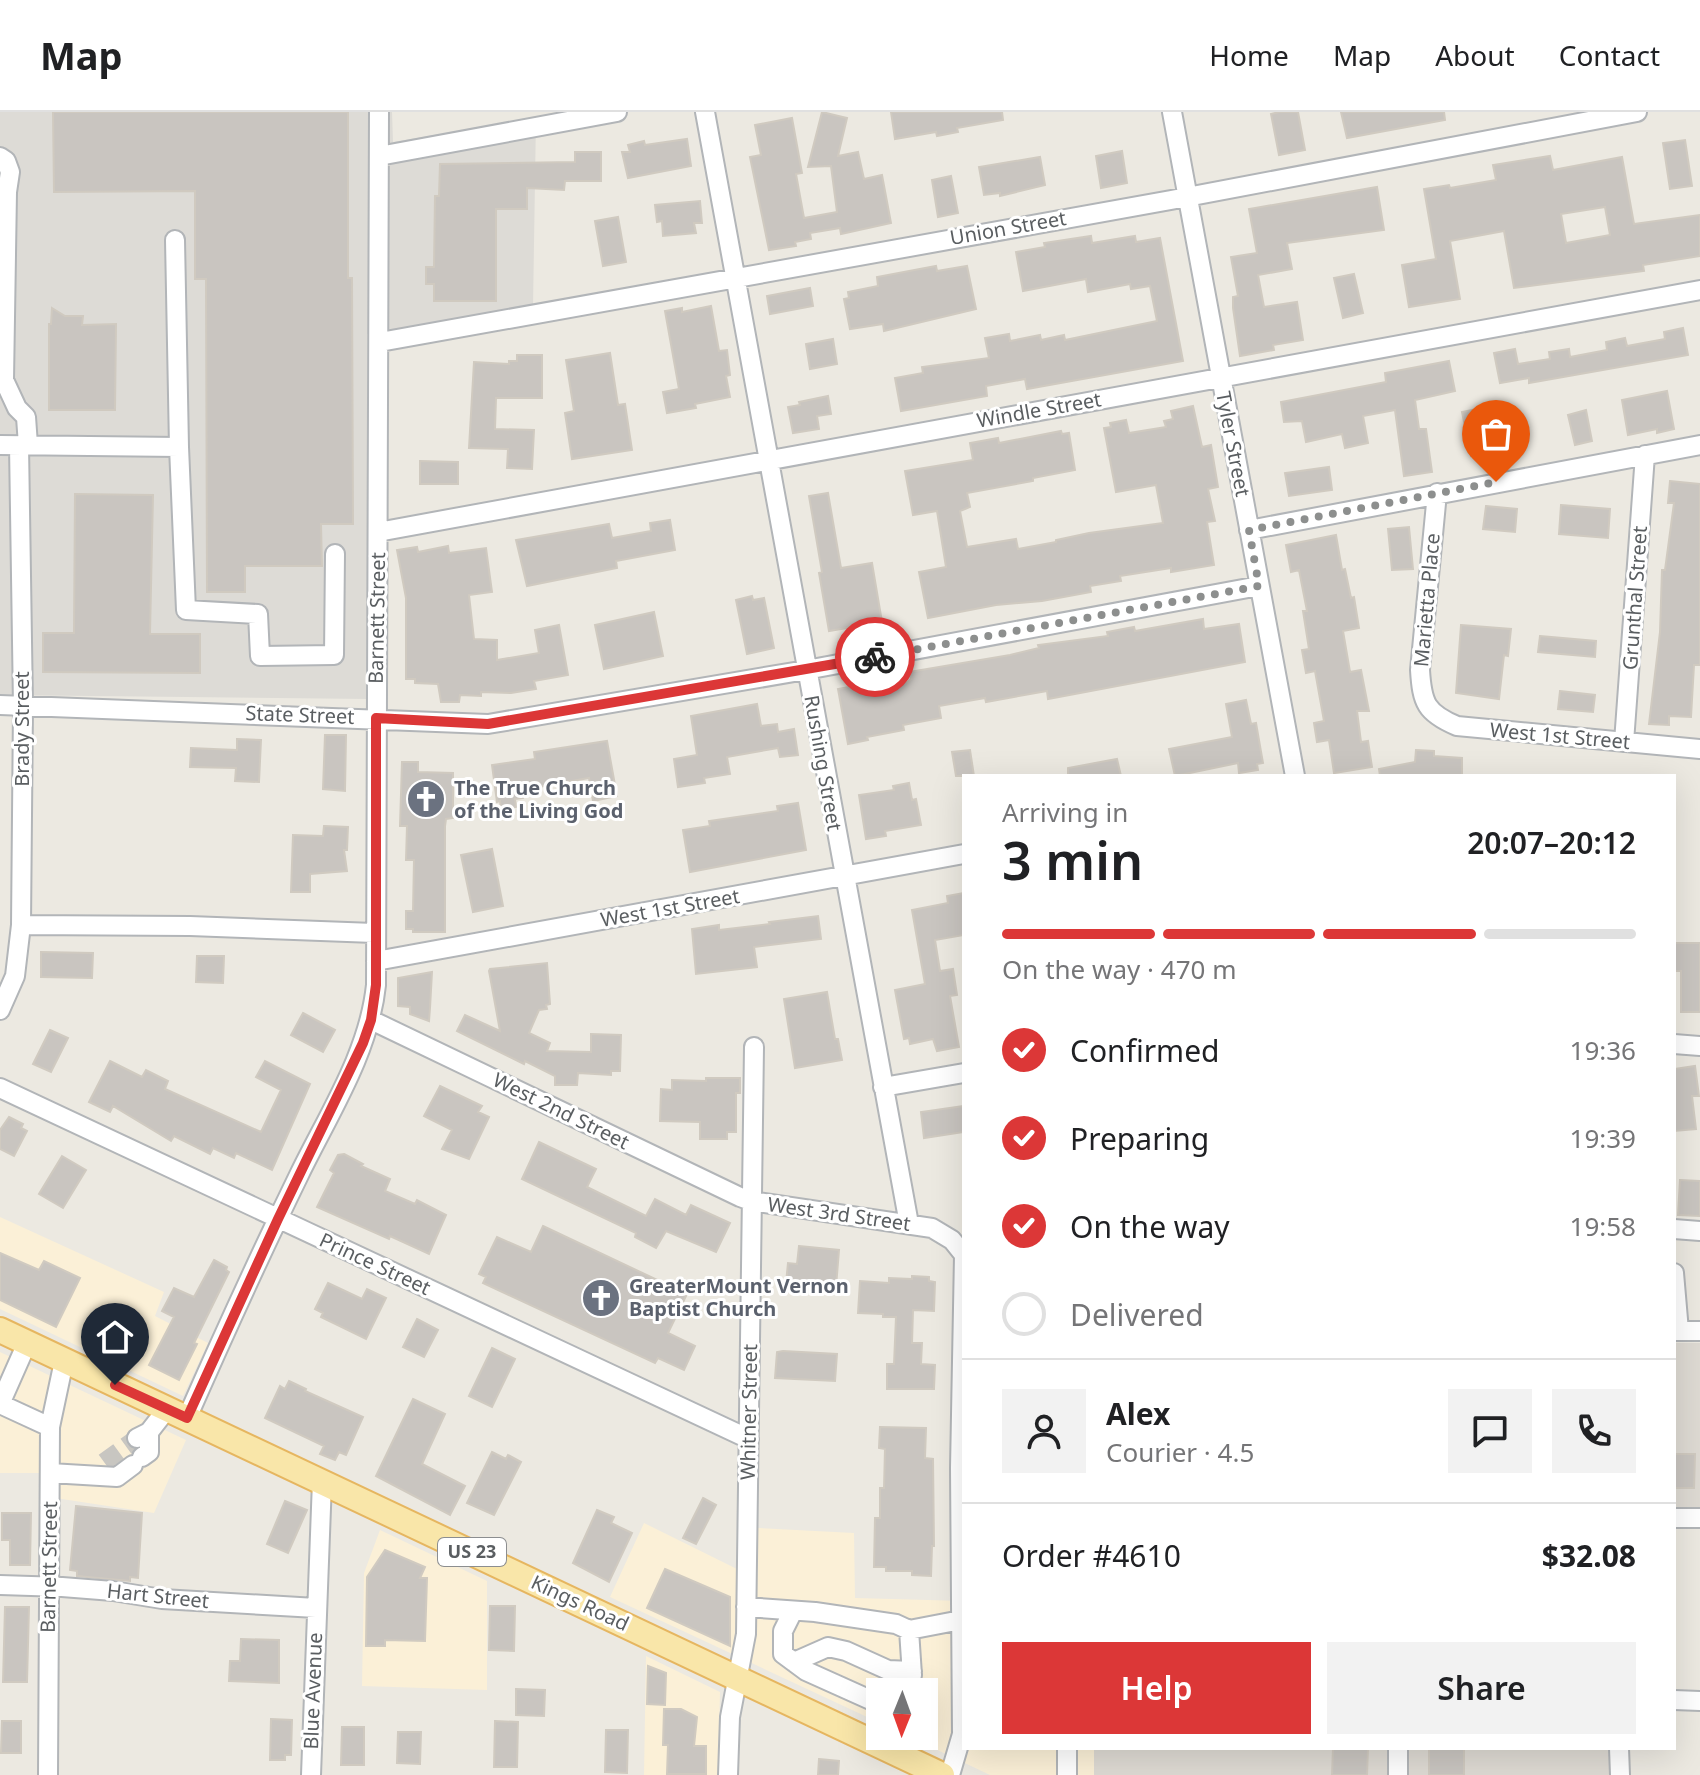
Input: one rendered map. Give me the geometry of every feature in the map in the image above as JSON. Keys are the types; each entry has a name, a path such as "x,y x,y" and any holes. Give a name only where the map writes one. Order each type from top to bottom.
{"main road":[{"name":"Kings Road","path":"0,1330 738,1677 866,1732"},
{"name":"Kings Road","path":"903,1750 942,1775"}],"street":[{"name":"Barnett Street","path":"50,1473 100,1468 117,1477 149,1452 143,1435 177,1413 278,1219 363,1043 371,1020 376,985 379,112"},
{"path":"379,156 617,112"},
{"name":"Rushing Street","path":"705,112 909,1224"},
{"name":"Tyler Street","path":"1172,112 1295,774"},
{"name":"Union Street","path":"380,342 1187,197 1637,112"},
{"name":"Brady Street","path":"0,157 6,161 10,172 7,192 4,380 8,406 26,417 16,445 23,706 21,925 15,976 0,1010"},
{"path":"175,240 186,610 258,614 260,656 334,655 335,554"},
{"name":"Windle Street","path":"378,532 1700,290"},
{"path":"16,445 179,447"},
{"path":"1249,530 1700,445"},
{"name":"Grunthal Street","path":"1624,742 1645,455"},
{"name":"Marietta Place","path":"1427,707 1421,690 1420,670 1437,493"},
{"name":"State Street","path":"0,705 488,724 806,670 1259,586"},
{"name":"West 1st Street","path":"1427,707 1440,719 1457,726 1700,749"},
{"name":"West 1st Street","path":"376,961 962,854"},
{"path":"21,925 190,926 374,933"},
{"name":"West 2nd Street","path":"371,1020 751,1201"},
{"path":"1676,1044 1700,1046"},
{"name":"Whitner Street","path":"728,1775 730,1717 746,1634 754,1047"},
{"path":"883,1087 962,1073"},
{"name":"Prince Street","path":"0,1088 749,1439"},
{"name":"West 3rd Street","path":"751,1201 932,1228 952,1240 962,1252"},
{"path":"1676,1229 1700,1231"},
{"path":"1676,1331 1700,1331"},
{"path":"27,1343 0,1404 50,1427"},
{"name":"Barnett Street","path":"48,1775 50,1427 64,1361"},
{"name":"Blue Avenue","path":"311,1775 322,1481"},
{"path":"962,1498 962,1677"},
{"path":"1676,1518 1700,1518"},
{"name":"Hart Street","path":"0,1585 48,1586 162,1599 316,1608"},
{"path":"746,1607 896,1624 909,1630 961,1620"},
{"path":"793,1611 783,1631 783,1654 806,1671 866,1698"},
{"path":"909,1630 910,1678"},
{"path":"794,1662 828,1647 846,1651 888,1670 912,1671"},
{"path":"1676,1700 1700,1701"},
{"path":"950,1775 962,1737"},
{"path":"1063,1750 1067,1775"},
{"path":"1398,1750 1398,1775"},
{"path":"1619,1750 1620,1775"}],"shaded area":[{"path":"0,112 392,112 393,142 536,118 533,307 367,334 368,699 0,695"},
{"path":"0,1217 164,1292 155,1316 208,1343 183,1396 0,1309"},
{"path":"1676,1343 1700,1343 1700,1510 1676,1510"},
{"path":"0,1352 186,1440 154,1513 42,1496 41,1473 0,1473"},
{"path":"644,1523 739,1570 740,1527 854,1533 855,1598 962,1601 962,1750 1094,1750 1094,1775 990,1775 937,1750 938,1678 866,1678 866,1716 610,1597"},
{"path":"380,1530 487,1581 487,1690 362,1686 364,1573"},
{"path":"646,1656 720,1692 718,1775 644,1775"},
{"path":"1094,1750 1610,1750 1610,1775 1094,1775"}],"building":[{"path":"53,112 348,112 353,524 321,524 322,566 245,566 245,592 207,592 206,279 195,279 195,191 54,192"},
{"path":"822,112 847,118 838,156 858,152 864,179 882,175 891,223 841,234 840,228 810,233 811,239 795,242 796,246 769,250 750,157 761,155 755,125 792,118 802,173 796,174 804,218 837,212 831,166 808,167"},
{"path":"891,112 1002,112 1003,120 957,128 958,132 937,136 936,132 895,139"},
{"path":"1298,112 1305,150 1279,155 1271,114"},
{"path":"1341,112 1444,112 1445,120 1347,138"},
{"path":"687,139 691,166 628,178 622,152 630,152 628,145"},
{"path":"1685,140 1692,186 1670,189 1663,143"},
{"path":"1122,151 1127,183 1101,188 1096,156"},
{"path":"575,152 601,152 601,181 565,181 564,190 527,188 527,209 496,209 496,301 434,301 434,284 426,284 426,267 434,267 435,196 439,196 440,164 575,162"},
{"path":"1550,156 1553,170 1622,157 1634,224 1700,215 1700,256 1643,265 1644,271 1514,288 1504,231 1450,241 1460,299 1409,307 1402,265 1436,259 1424,189 1496,180 1493,165","holes":["1605,207 1610,235 1566,243 1561,214"]},
{"path":"1040,157 1045,185 1000,196 1000,193 984,195 979,167"},
{"path":"951,176 958,213 938,217 932,180"},
{"path":"1377,187 1384,230 1287,243 1292,269 1258,275 1264,307 1297,302 1303,340 1273,345 1274,350 1240,356 1233,308 1233,297 1238,296 1231,257 1257,253 1249,209"},
{"path":"700,201 702,223 694,223 696,233 663,236 662,221 657,222 655,205"},
{"path":"618,217 626,262 603,266 595,221"},
{"path":"1091,236 1092,243 1135,236 1136,242 1160,238 1183,361 1027,389 1025,379 986,386 987,396 901,411 895,378 923,373 922,367 989,358 985,338 1009,334 1010,341 1040,335 1041,340 1064,335 1065,340 1157,321 1150,286 1131,289 1130,284 1088,292 1086,279 1023,291 1016,252 1045,247 1044,243"},
{"path":"936,266 937,271 967,266 976,309 884,331 883,324 850,329 844,299 849,298 848,292 878,286 877,277"},
{"path":"1354,274 1363,313 1343,318 1334,278"},
{"path":"810,288 813,306 770,314 767,296"},
{"path":"711,306 719,351 727,350 730,375 726,376 730,397 667,413 663,392 679,389 665,311 682,308 682,312"},
{"path":"52,308 65,316 83,316 82,325 116,324 115,410 49,410 49,324"},
{"path":"1683,328 1688,355 1529,383 1529,378 1500,383 1494,353 1515,349 1518,364 1550,359 1549,352 1569,349 1570,357 1607,350 1606,342 1625,338 1627,346 1665,339 1664,332"},
{"path":"833,339 837,364 810,369 806,344"},
{"path":"610,353 618,405 625,404 632,450 572,459 565,413 574,411 566,360"},
{"path":"517,355 542,355 542,398 496,398 495,429 534,430 532,469 507,468 508,449 469,448 474,362 509,364 509,361 517,361"},
{"path":"1449,361 1455,391 1415,400 1419,429 1426,429 1432,472 1404,476 1395,410 1363,416 1368,443 1345,448 1342,434 1306,442 1302,421 1284,422 1281,402 1386,382 1385,373"},
{"path":"1667,391 1674,429 1628,435 1622,400"},
{"path":"828,396 831,414 817,416 819,429 793,433 788,407"},
{"path":"1193,406 1202,447 1211,445 1218,487 1208,489 1215,521 1207,522 1214,565 1120,576 1121,581 1090,586 1091,592 928,618 919,572 946,567 937,511 913,515 905,471 973,460 970,443 998,438 999,443 1061,431 1062,434 1069,433 1075,470 967,493 970,507 960,511 967,547 1016,539 1018,549 1089,533 1163,523 1156,485 1116,492 1104,428 1111,427 1110,423 1126,420 1129,433 1166,427 1164,421 1173,419 1171,411"},
{"path":"1487,407 1496,451 1471,456 1462,412"},
{"path":"1586,410 1592,441 1575,445 1568,415"},
{"path":"420,461 458,462 458,484 420,484"},
{"path":"1329,467 1332,490 1289,496 1285,473"},
{"path":"1670,481 1700,484 1700,665 1694,665 1691,717 1669,716 1669,725 1649,724 1660,632 1662,570 1665,570 1674,503 1668,503"},
{"path":"828,493 841,568 872,563 882,622 829,631 809,496"},
{"path":"75,494 153,495 150,634 200,634 200,673 43,672 43,633 74,633"},
{"path":"1561,505 1610,509 1608,538 1559,534"},
{"path":"1486,506 1517,509 1515,532 1483,529"},
{"path":"670,520 675,550 616,561 617,568 527,586 516,540 609,524 612,538 651,531 650,523"},
{"path":"1409,527 1413,569 1392,570 1388,529"},
{"path":"1336,535 1342,570 1345,569 1351,598 1354,597 1359,628 1343,631 1350,672 1361,670 1369,711 1357,711 1361,742 1368,741 1372,767 1334,773 1329,740 1317,742 1314,723 1324,721 1315,671 1306,673 1302,650 1309,649 1303,611 1307,611 1299,570 1291,572 1286,545"},
{"path":"448,546 449,553 486,548 492,592 469,595 474,639 497,640 497,660 539,653 535,630 559,625 568,675 534,681 536,689 511,693 481,692 481,696 460,695 459,702 441,702 438,684 415,683 415,679 406,679 406,598 397,550 417,547 418,552"},
{"path":"752,596 753,600 764,598 774,648 747,654 736,600"},
{"path":"654,612 663,656 604,669 595,625"},
{"path":"1203,619 1204,629 1239,624 1245,662 1048,699 1047,691 986,702 985,698 939,706 941,718 903,725 904,730 848,744 838,689 865,684 866,690 908,682 911,679 909,672 1010,655 1039,648 1038,645 1108,636 1107,632 1134,627 1135,631"},
{"path":"1461,625 1511,629 1508,656 1504,655 1499,699 1456,693"},
{"path":"1540,636 1596,641 1595,657 1538,652"},
{"path":"1560,691 1595,695 1593,712 1558,709"},
{"path":"1246,700 1251,724 1256,723 1263,763 1257,764 1258,770 1239,773 1238,763 1175,774 1169,749 1232,737 1226,704"},
{"path":"757,704 761,726 777,724 778,732 794,729 798,755 780,757 778,748 727,757 730,774 704,778 705,783 678,787 674,759 697,755 691,716"},
{"path":"325,735 346,735 345,791 323,789"},
{"path":"237,739 261,740 259,782 235,781 236,768 190,767 191,748 237,750"},
{"path":"607,741 617,796 593,801 589,778 522,790 523,798 515,799 516,807 501,809 500,801 497,802 492,765 535,759 534,752"},
{"path":"970,750 974,774 956,776 952,752"},
{"path":"1416,750 1434,751 1434,756 1462,758 1462,774 1380,774 1379,769 1415,762"},
{"path":"1117,759 1121,774 1068,774 1068,768"},
{"path":"402,762 418,762 418,772 453,773 453,818 446,819 445,826 445,932 413,932 413,929 406,929 406,911 413,911 414,860 406,860 407,826 400,826"},
{"path":"909,783 921,825 885,831 886,836 866,839 859,795 894,790 893,786"},
{"path":"798,803 806,850 690,872 683,830 710,826 709,821 778,811 777,806"},
{"path":"324,826 348,827 347,850 344,850 347,871 310,874 310,892 291,892 293,835 323,836"},
{"path":"492,849 503,906 473,912 461,855"},
{"path":"962,893 962,935 935,940 940,971 953,969 957,995 950,996 959,1047 937,1051 933,1039 910,1044 909,1038 904,1039 895,990 925,984 912,910 948,903 947,896"},
{"path":"818,916 821,939 754,947 757,967 696,974 692,929 719,925 719,930"},
{"path":"1676,943 1700,943 1700,1012 1681,1012 1681,971 1676,971"},
{"path":"41,952 93,953 92,978 41,977"},
{"path":"197,956 224,956 223,983 196,982"},
{"path":"547,963 550,1004 546,1005 547,1009 539,1010 529,1033 550,1043 547,1051 591,1052 591,1034 621,1035 620,1071 611,1071 611,1075 578,1073 577,1085 555,1085 555,1076 457,1031 465,1015 500,1031 490,969"},
{"path":"432,972 429,1021 410,1014 410,1007 398,1006 398,978"},
{"path":"827,992 842,1060 795,1068 784,999"},
{"path":"303,1013 335,1030 323,1052 291,1035"},
{"path":"50,1030 68,1038 51,1072 33,1064"},
{"path":"110,1061 142,1077 146,1070 168,1081 165,1089 261,1132 281,1090 256,1077 265,1061 310,1084 272,1170 236,1153 234,1158 213,1148 210,1154 174,1136 171,1141 113,1106 110,1112 89,1102"},
{"path":"1695,1066 1699,1096 1692,1096 1696,1129 1676,1131 1676,1069"},
{"path":"706,1078 740,1078 740,1093 736,1093 736,1132 727,1132 727,1139 700,1139 700,1122 660,1121 661,1089 672,1090 672,1080 706,1081"},
{"path":"440,1086 482,1106 478,1112 489,1117 469,1159 442,1149 452,1130 424,1116"},
{"path":"962,1106 962,1132 924,1138 921,1112"},
{"path":"9,1117 23,1124 21,1128 27,1131 14,1156 0,1149 0,1130"},
{"path":"539,1142 596,1169 587,1187 646,1216 655,1199 686,1215 691,1205 730,1223 716,1252 666,1231 656,1248 635,1237 636,1233 522,1179"},
{"path":"344,1154 363,1164 361,1166 390,1179 385,1191 415,1204 417,1200 446,1215 429,1254 317,1207 334,1173 330,1170 338,1155"},
{"path":"62,1156 86,1170 63,1208 39,1194"},
{"path":"1680,1180 1700,1181 1700,1216 1678,1215"},
{"name":"GreaterMount Vernon Baptist Church","path":"543,1226 687,1294 668,1333 695,1346 684,1370 658,1358 655,1363 483,1283 486,1277 479,1274 497,1237 531,1252"},
{"path":"799,1246 839,1250 836,1287 786,1283 788,1263 797,1264"},
{"path":"0,1253 39,1270 44,1261 80,1278 56,1327 0,1300"},
{"path":"214,1260 227,1267 229,1272 179,1380 149,1365 174,1317 162,1311 174,1288 194,1297"},
{"path":"912,1276 929,1277 929,1281 935,1282 934,1311 913,1310 912,1343 922,1343 921,1364 935,1365 934,1389 887,1389 887,1364 894,1364 896,1317 858,1313 860,1281 889,1283 889,1278 912,1279"},
{"path":"328,1283 362,1299 367,1289 386,1298 366,1339 321,1317 323,1313 315,1309"},
{"path":"417,1319 438,1330 424,1357 403,1347"},
{"path":"492,1348 515,1359 492,1407 469,1396"},
{"path":"777,1352 837,1354 835,1381 775,1378"},
{"path":"289,1381 363,1417 346,1455 339,1452 335,1460 320,1454 324,1446 265,1418 280,1386 285,1389"},
{"path":"413,1399 445,1414 422,1464 465,1486 450,1515 376,1476"},
{"path":"880,1427 926,1428 925,1458 933,1459 934,1546 931,1576 874,1567 875,1518 880,1518 880,1488 884,1488 885,1449 879,1448"},
{"path":"492,1452 521,1462 494,1515 467,1503"},
{"path":"1676,1454 1695,1454 1694,1488 1676,1488"},
{"path":"703,1498 716,1505 696,1544 683,1538"},
{"path":"285,1501 307,1510 288,1553 267,1544"},
{"path":"76,1506 142,1513 138,1578 130,1577 130,1581 77,1576 77,1571 70,1570"},
{"path":"597,1510 614,1517 611,1523 632,1533 609,1582 573,1563"},
{"path":"2,1513 31,1513 30,1565 10,1565 10,1540 2,1540"},
{"path":"385,1550 425,1567 420,1578 427,1578 425,1641 385,1640 385,1646 366,1646 367,1577"},
{"path":"665,1569 730,1597 730,1646 647,1608"},
{"path":"490,1606 515,1606 514,1651 489,1650"},
{"path":"5,1607 29,1607 27,1682 3,1682"},
{"path":"241,1639 279,1640 279,1683 229,1681 230,1661 240,1661"},
{"path":"648,1666 666,1673 665,1705 647,1704"},
{"path":"516,1689 545,1690 544,1716 516,1715"},
{"path":"664,1709 681,1709 697,1717 694,1746 706,1746 706,1774 667,1774 668,1745 663,1745"},
{"path":"271,1719 292,1720 291,1755 285,1755 285,1760 270,1760"},
{"path":"2,1721 21,1721 21,1753 1,1753"},
{"path":"495,1721 518,1722 517,1767 494,1767"},
{"path":"342,1727 364,1727 364,1765 341,1765"},
{"path":"606,1730 628,1730 627,1773 605,1772"},
{"path":"398,1732 421,1732 420,1764 397,1763"},
{"path":"1333,1750 1368,1750 1367,1775 1332,1775"},
{"path":"1429,1750 1464,1750 1464,1775 1429,1775"},
{"path":"819,1759 839,1761 838,1775 818,1775"}],"tunnel":[{"path":"104,1462 137,1438"}],"way so far":[{"path":"875,657 1259,586 1249,530 1496,482"}],"place":[{"name":"The True Church of the Living God","path":"426,799"},
{"name":"GreaterMount Vernon Baptist Church","path":"601,1298"}],"route":[{"path":"115,1385 187,1418 363,1043 371,1020 376,985 376,718 488,724 875,657"}]}
